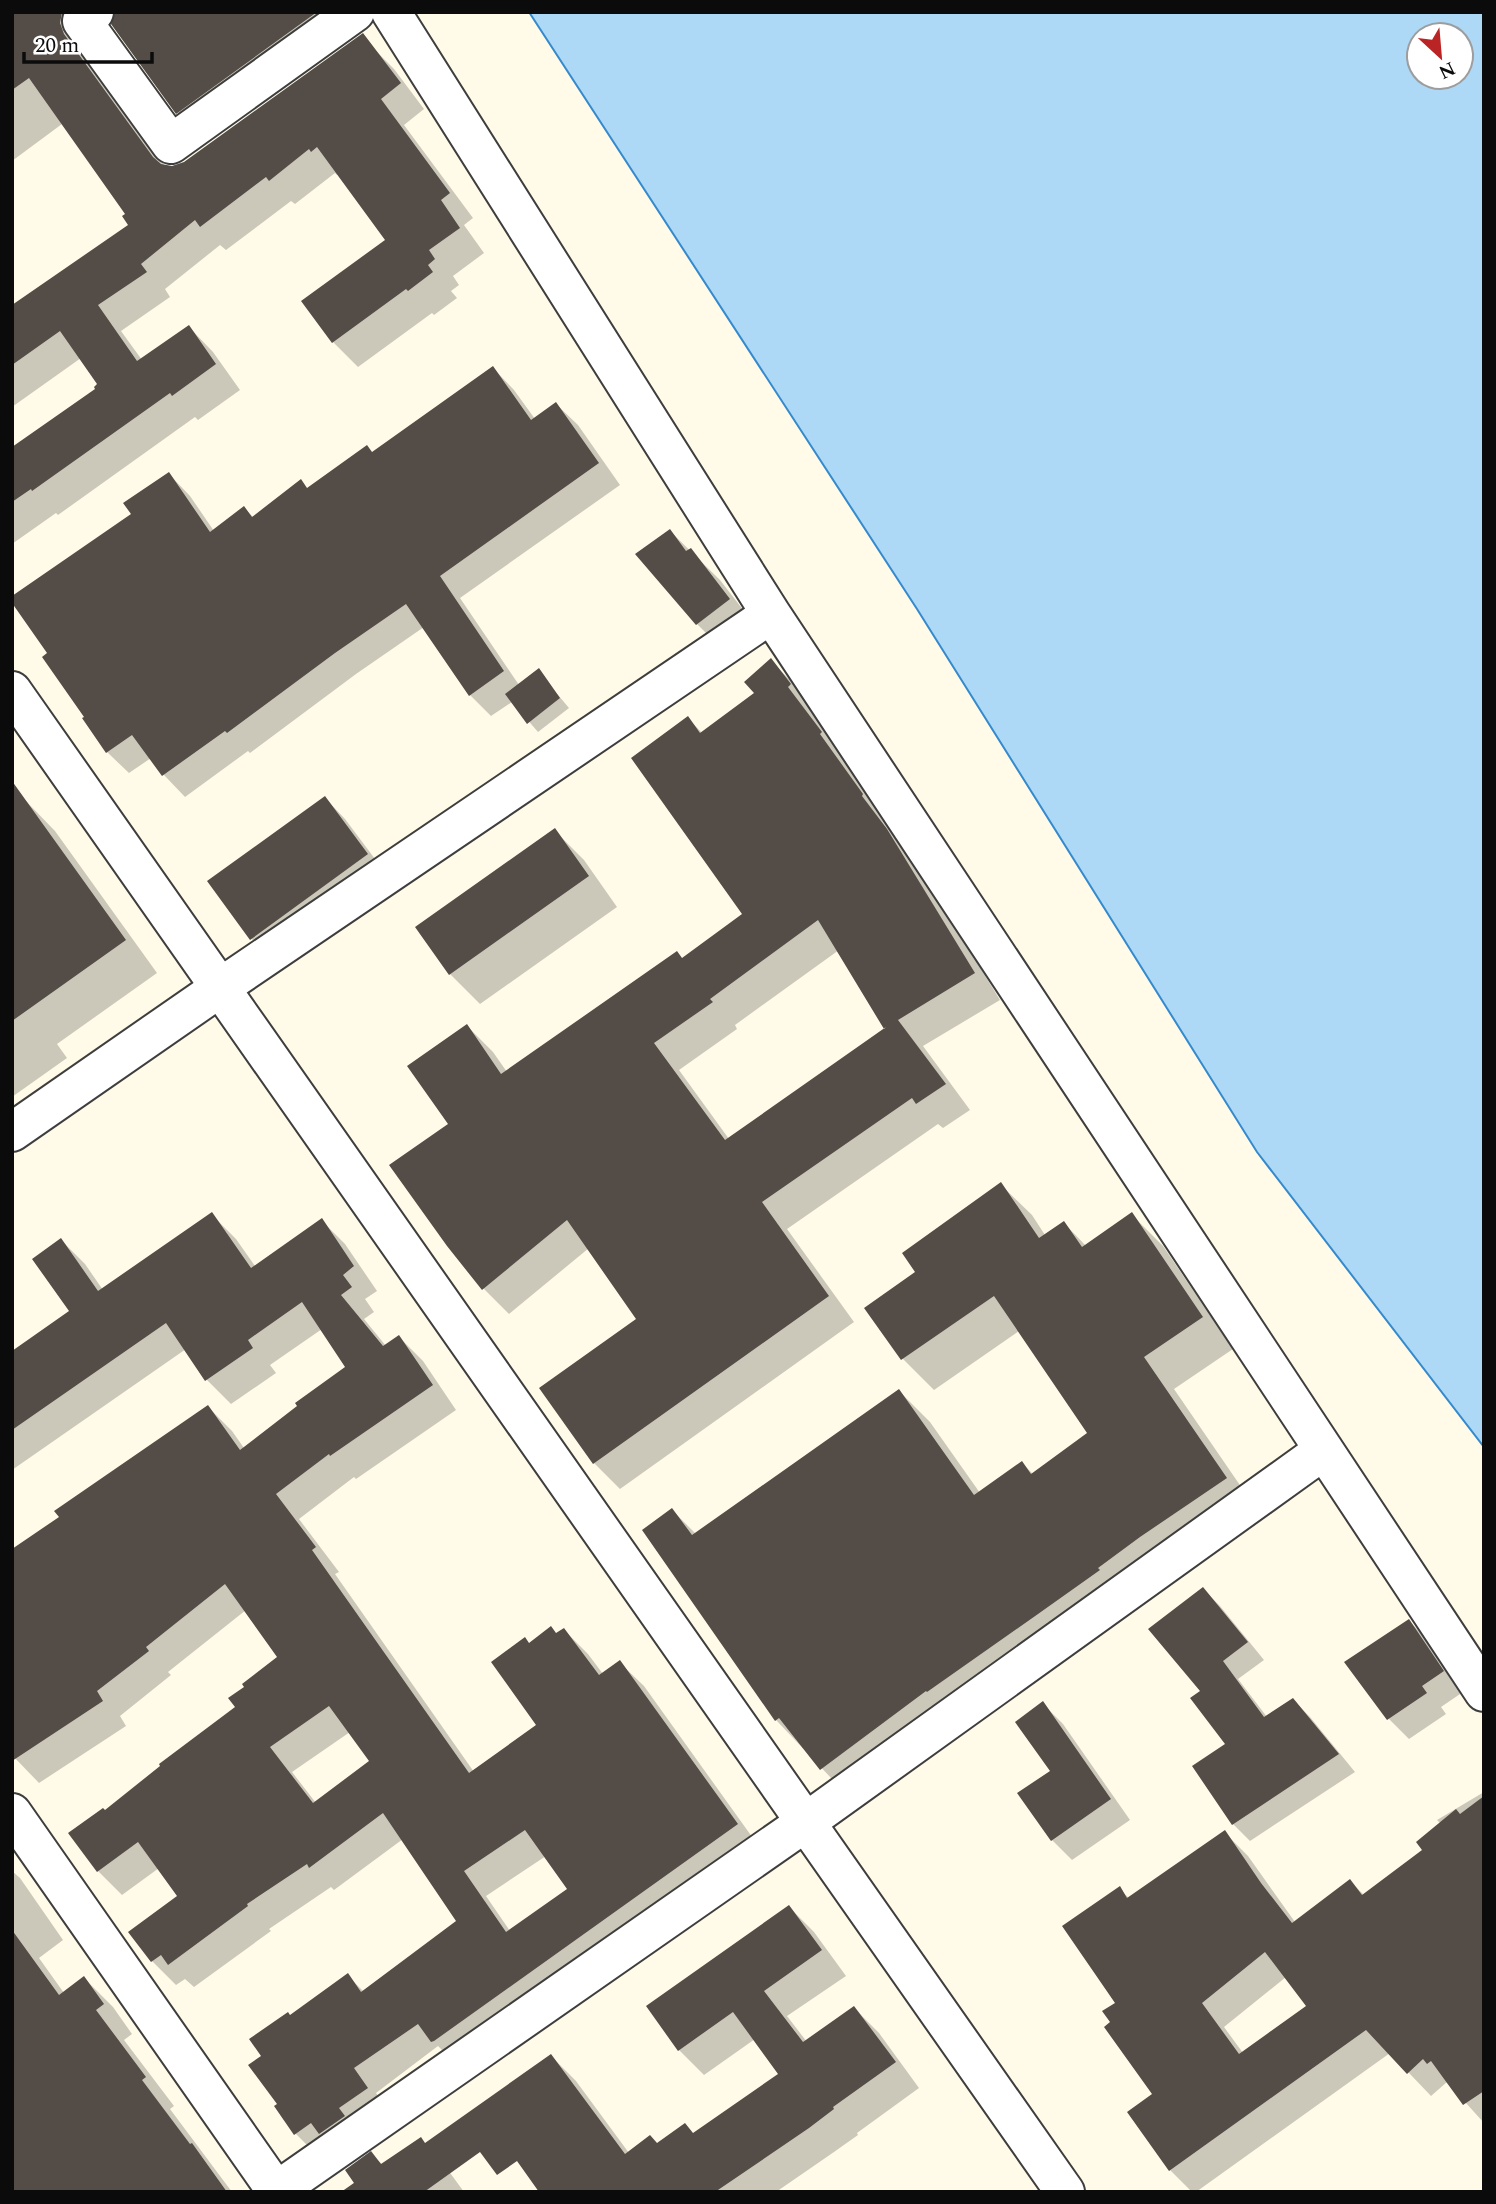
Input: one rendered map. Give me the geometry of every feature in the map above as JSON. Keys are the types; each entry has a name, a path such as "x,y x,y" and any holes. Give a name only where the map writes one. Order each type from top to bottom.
{"street":[{"path":"94,12 82,21 171,144 355,12"},
{"path":"391,12 771,614 1484,1692"},
{"path":"12,1132 221,986 771,614"},
{"path":"12,691 1065,2192"},
{"path":"12,1813 276,2191 806,1822 1324,1450"}],"water":[{"path":"529,12 1484,12 1484,1447 1257,1152 917,609"}],"building":[{"path":"12,12 62,12 60,23 64,34 153,157 161,164 172,166 184,162 363,33 401,83 381,99 450,193 441,200 460,228 429,250 435,259 428,265 433,272 332,343 301,301 385,240 317,147 311,152 309,149 269,181 266,177 200,227 195,220 141,264 147,272 98,305 137,361 189,325 216,364 12,502 12,447 95,389 97,384 60,331 12,365 12,305 128,225 122,216 125,214 29,78 12,90"},
{"path":"115,12 317,12 176,114 111,24"},
{"path":"493,366 531,420 556,402 599,463 440,576 504,671 469,696 406,604 227,733 225,731 162,776 132,735 106,753 42,657 47,653 12,603 12,596 131,514 123,503 169,472 210,532 244,506 252,517 301,479 307,488 367,445 372,452"},
{"path":"670,529 686,551 691,548 730,599 696,625 635,554"},
{"path":"771,658 791,684 788,687 822,732 820,734 887,829 975,973 898,1020 946,1084 916,1104 912,1098 762,1202 829,1296 593,1464 539,1388 636,1319 567,1220 482,1290 389,1165 448,1124 407,1066 467,1024 501,1074 677,951 682,958 742,914 631,758 688,716 700,733 754,693 744,682","holes":["818,920 884,1029 725,1140 654,1043 713,1002 710,999"]},
{"path":"539,668 560,698 527,724 505,694"},
{"path":"12,781 126,940 12,1021"},
{"path":"325,796 368,854 250,940 207,881"},
{"path":"555,828 589,876 449,975 415,927"},
{"path":"1001,1182 1039,1238 1064,1221 1082,1247 1132,1212 1203,1317 1144,1357 1227,1478 1140,1537 1098,1568 1100,1570 926,1691 820,1770 779,1718 775,1721 642,1530 672,1508 692,1535 899,1389 974,1495 1022,1461 1031,1474 1087,1433 994,1296 901,1360 864,1308 915,1272 902,1253"},
{"path":"212,1212 251,1268 322,1218 354,1266 343,1275 352,1287 341,1295 383,1346 399,1335 433,1385 330,1456 329,1454 276,1494 316,1547 312,1550 469,1773 536,1725 491,1662 525,1637 529,1643 551,1626 556,1633 564,1628 599,1675 620,1660 738,1824 434,2041 431,2042 418,2024 354,2068 368,2088 339,2108 345,2116 319,2134 311,2123 294,2135 274,2106 277,2104 248,2065 261,2056 249,2039 288,2012 290,2015 348,1973 361,1992 456,1921 383,1813 309,1868 307,1864 247,1904 248,1906 168,1965 161,1955 151,1962 128,1932 177,1896 138,1842 97,1872 68,1833 103,1808 105,1810 160,1766 159,1764 235,1707 228,1698 277,1657 225,1584 146,1647 149,1651 97,1691 103,1701 12,1761 12,1549 59,1517 54,1511 208,1405 240,1450 297,1406 295,1403 345,1367 302,1302 248,1340 253,1348 205,1381 166,1323 12,1430 12,1351 69,1311 32,1259 61,1238 98,1291","holes":["329,1706 369,1761 313,1803 270,1747","525,1830 567,1889 506,1932 464,1871"]},
{"path":"1203,1587 1248,1642 1223,1661 1264,1717 1293,1698 1339,1754 1232,1825 1192,1766 1225,1744 1190,1698 1200,1691 1148,1629"},
{"path":"1409,1619 1444,1671 1422,1686 1427,1693 1387,1720 1344,1662"},
{"path":"1043,1701 1111,1799 1051,1841 1017,1793 1050,1771 1015,1722"},
{"path":"1484,1796 1484,2091 1463,2105 1431,2061 1427,2064 1423,2059 1407,2074 1366,2030 1169,2171 1127,2112 1152,2094 1104,2027 1110,2022 1102,2011 1115,2003 1062,1926 1120,1886 1127,1898 1225,1830 1292,1923 1350,1879 1362,1895 1422,1850 1416,1842 1456,1809 1460,1814","holes":["1265,1952 1306,2006 1239,2054 1202,2003"]},
{"path":"789,1905 822,1950 764,1991 803,2042 854,2006 896,2062 833,2107 834,2109 809,2128 715,2192 539,2192 517,2161 497,2175 480,2152 424,2192 341,2192 354,2183 345,2170 371,2151 381,2164 421,2137 425,2143 551,2054 625,2154 650,2135 657,2143 685,2123 693,2133 778,2074 733,2012 678,2051 646,2006"},
{"path":"12,1930 59,1995 84,1976 104,2004 96,2010 146,2077 142,2080 227,2192 12,2192"}]}
